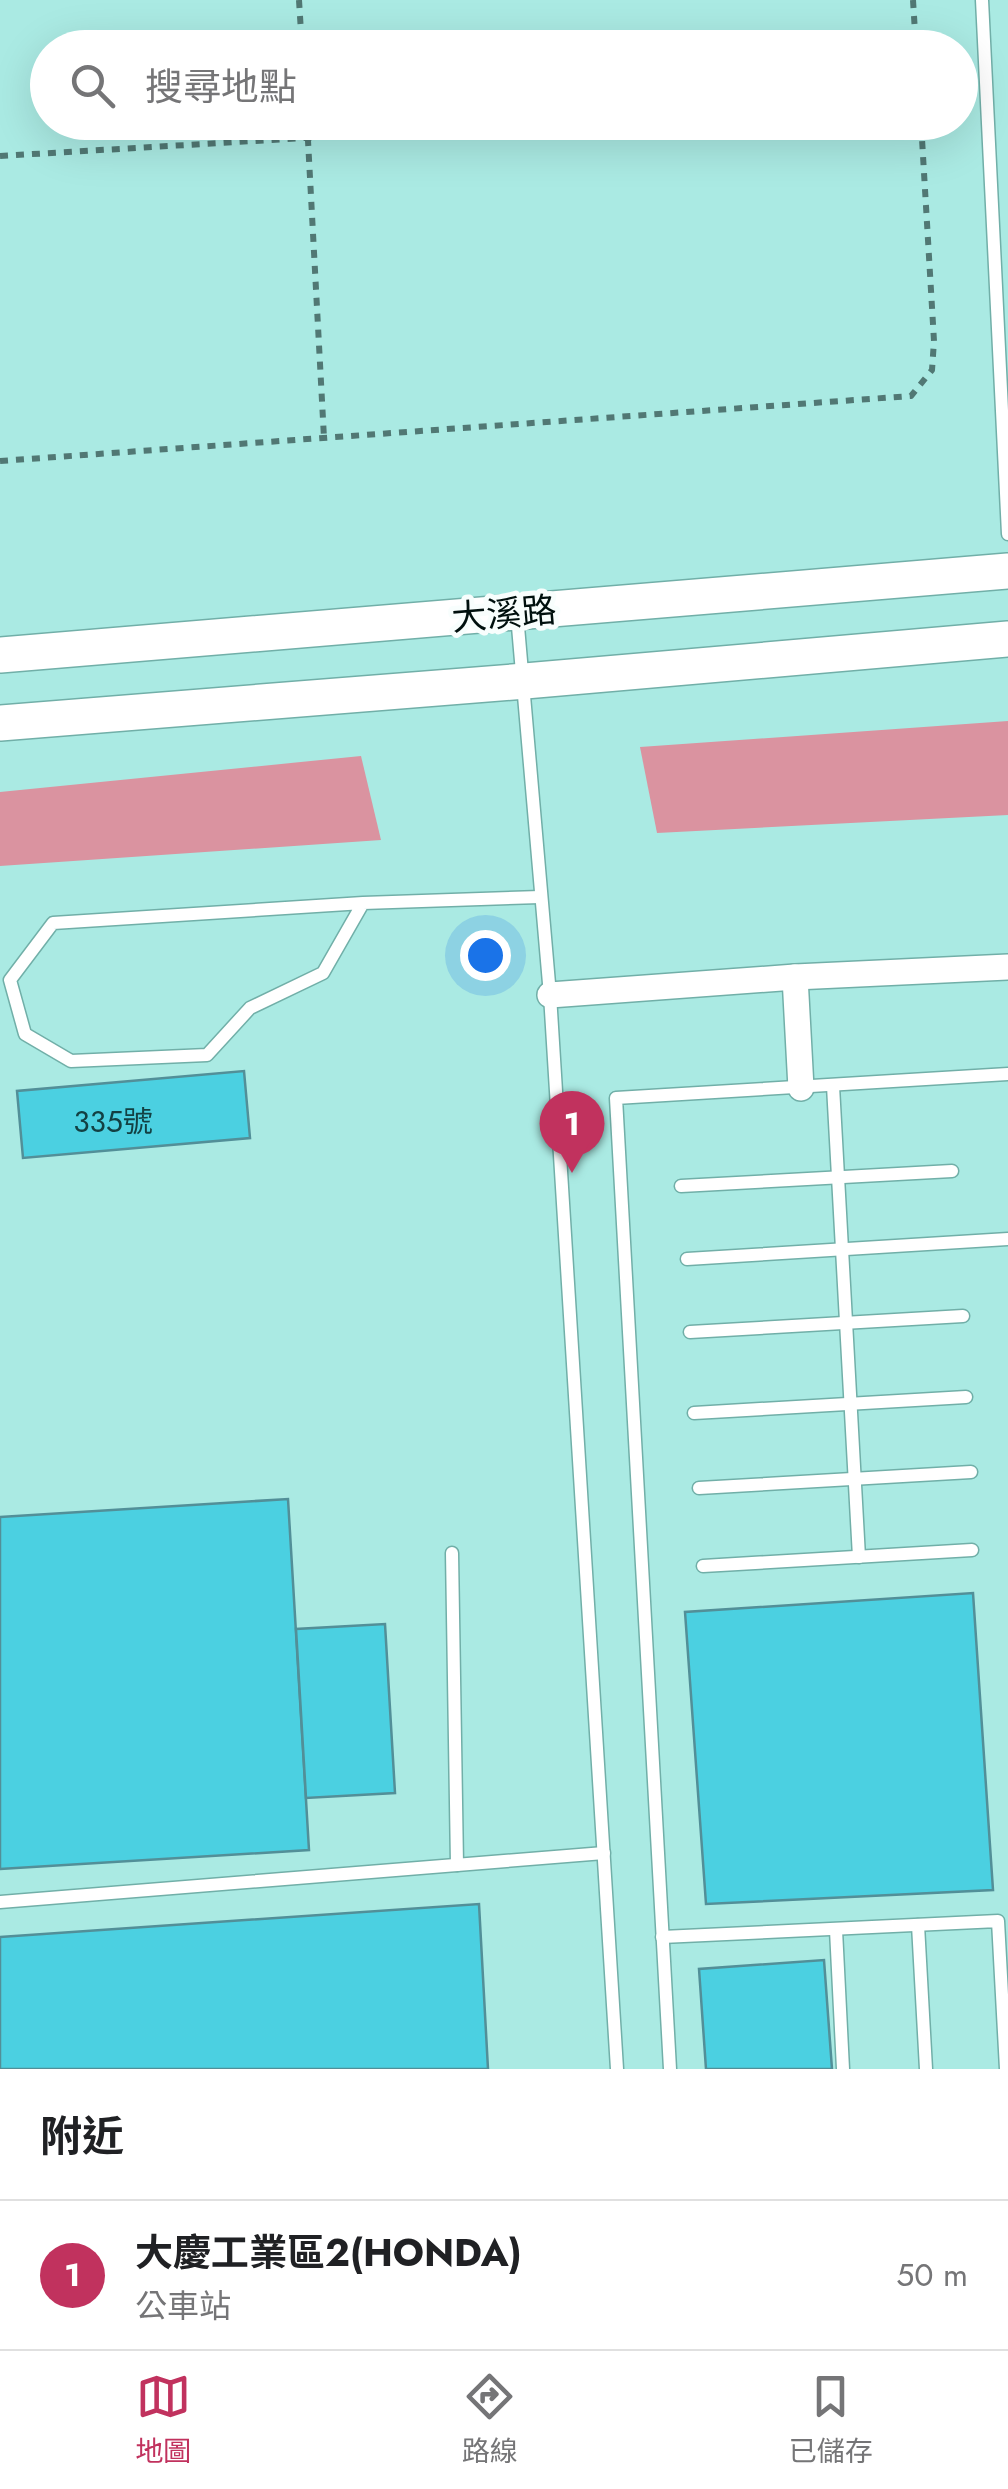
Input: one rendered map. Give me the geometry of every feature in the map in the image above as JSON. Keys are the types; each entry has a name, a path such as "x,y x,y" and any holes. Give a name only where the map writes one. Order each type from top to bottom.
{"main road":[{"name":"大溪路","path":"0,655 1008,571"},
{"name":"大溪路","path":"0,723 1008,639"}],"street":[{"path":"550,995 795,977 1008,967"},
{"path":"795,977 801,1088"}],"lane":[{"path":"982,0 1008,534"},
{"path":"517,613 550,995 617,2069"},
{"path":"363,903 323,973 250,1008 207,1055 71,1061 26,1034 10,980 53,923 363,903 540,897"},
{"path":"670,2069 616,1098 1008,1074"},
{"path":"833,1086 858,1557"},
{"path":"681,1186 952,1170"},
{"path":"687,1260 1008,1239"},
{"path":"690,1332 963,1316"},
{"path":"694,1413 966,1397"},
{"path":"699,1488 971,1472"},
{"path":"703,1566 972,1550"},
{"path":"452,1553 457,1865"},
{"path":"0,1902 604,1853"},
{"path":"662,1937 998,1921 1006,2069"},
{"path":"918,1926 926,2069"},
{"path":"836,1930 843,2069"}],"path":[{"path":"298,0 300,30"},
{"path":"913,0 915,30"},
{"path":"0,156 274,140"},
{"path":"308,140 324,438"},
{"path":"0,461 911,396 932,370 934,341 921,140"}],"shaded area":[{"path":"1008,721 1008,815 657,833 640,747"},
{"path":"361,756 381,840 0,866 0,792"}],"building":[{"path":"244,1071 250,1138 23,1158 17,1091"},
{"path":"288,1499 309,1850 0,1869 0,1517"},
{"path":"973,1593 993,1890 706,1904 685,1612"},
{"path":"385,1624 395,1793 306,1798 296,1629"},
{"path":"479,1904 488,2069 0,2069 0,1937"},
{"path":"824,1960 832,2069 706,2069 699,1969"}],"place":[{"name":"大慶工業區2(HONDA)","path":"572,1173"}]}
